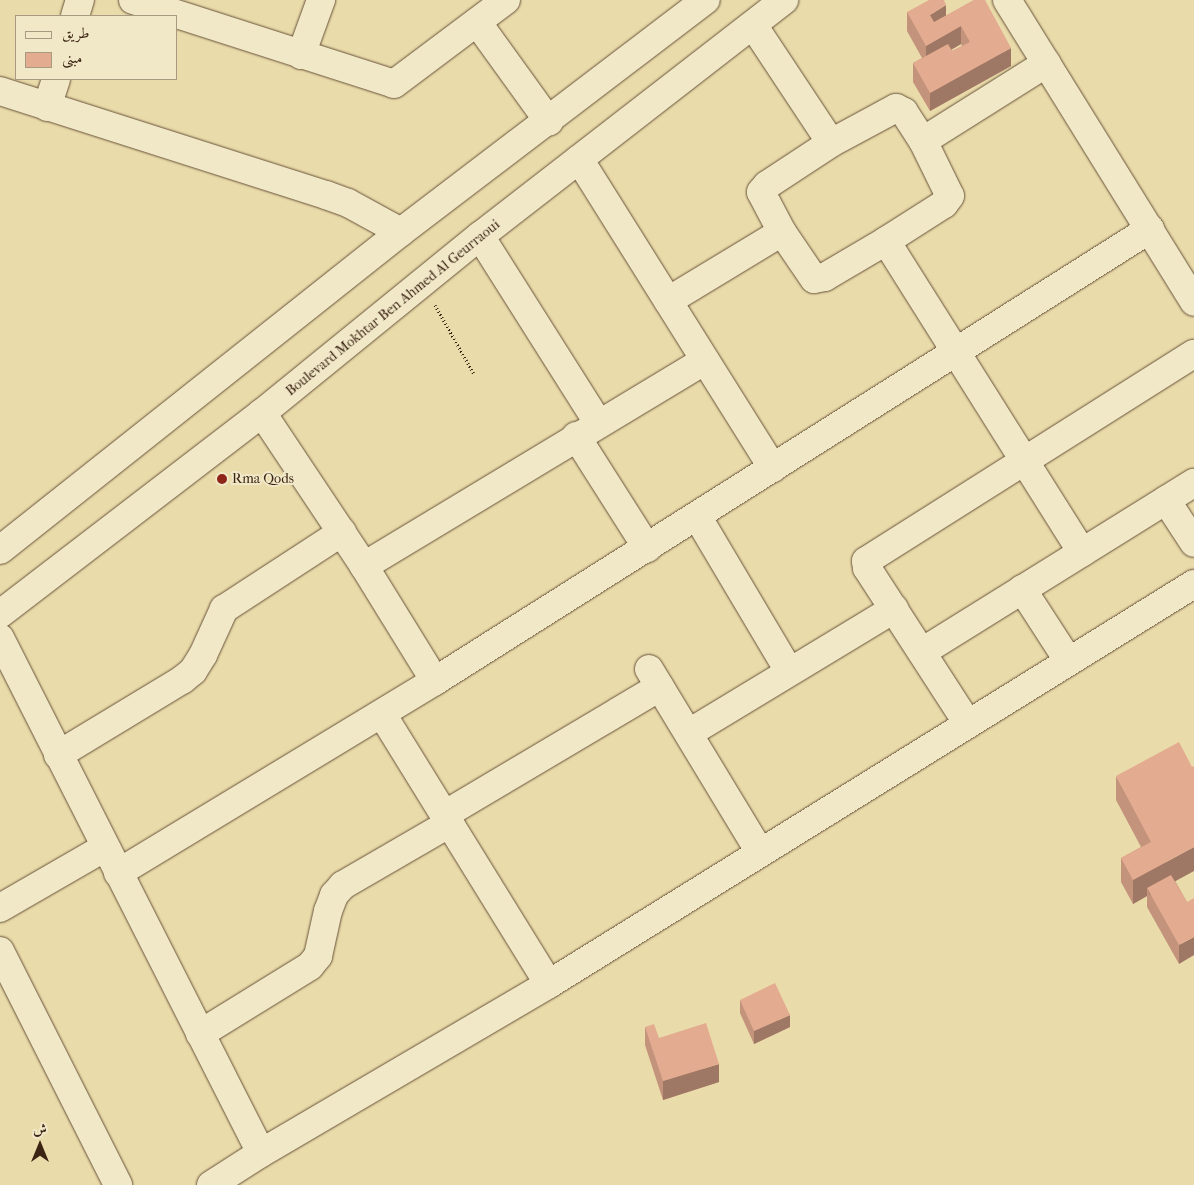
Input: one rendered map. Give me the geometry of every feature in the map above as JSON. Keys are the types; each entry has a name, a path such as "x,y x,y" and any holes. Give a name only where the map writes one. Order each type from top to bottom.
{"street":[{"path":"75,15 80,0"},
{"path":"133,0 394,84 506,0"},
{"path":"301,55 321,0"},
{"path":"1,545 401,232 706,0"},
{"name":"Boulevard Mokhtar Ben Ahmed Al Geurraoui","path":"0,614 262,413 480,236 784,0"},
{"path":"1007,0 1194,302"},
{"path":"477,22 548,122"},
{"path":"753,24 831,143"},
{"path":"923,141 1046,63"},
{"path":"47,107 56,80"},
{"path":"0,91 326,195 348,203 401,232"},
{"path":"896,108 904,112 923,141 950,196 944,204 886,241 825,277 814,279 782,232 761,192 767,185 831,143 896,108"},
{"path":"580,159 773,468"},
{"path":"118,873 435,681 958,353 1150,229"},
{"path":"668,301 782,232"},
{"path":"480,236 587,430 647,548"},
{"path":"886,241 1082,552"},
{"path":"968,724 867,568 866,561 1194,354"},
{"path":"364,566 705,360"},
{"path":"262,413 364,566 435,681"},
{"path":"922,652 1194,483"},
{"path":"1166,500 1194,543"},
{"path":"697,516 789,671"},
{"path":"58,755 187,676 203,655 224,609 342,532"},
{"path":"227,1181 260,1153 549,984 1068,660 1194,584"},
{"path":"1022,589 1068,660"},
{"path":"689,733 894,609"},
{"path":"0,638 104,848 260,1153"},
{"path":"200,1034 310,966 318,956 328,911 334,895 343,886 447,819 654,678 760,852"},
{"path":"382,714 549,984"},
{"path":"0,908 104,848"},
{"path":"0,953 118,1185"}],"path":[{"path":"423,284 474,374"}],"building":[{"path":"929,0 944,0 946,5 930,15 934,22 974,0 985,0 1011,48 930,93 913,63 948,44 952,51 970,42 961,26 926,46 907,12"},
{"path":"1179,742 1192,767 1194,766 1194,847 1133,880 1121,858 1151,842 1116,776"},
{"path":"1171,875 1187,902 1194,898 1194,937 1179,945 1147,888"},
{"path":"775,983 790,1015 754,1031 740,1000"},
{"path":"706,1023 719,1064 663,1081 645,1027 654,1024 659,1038"}],"place":[{"name":"Rma Qods","path":"222,479"}]}
